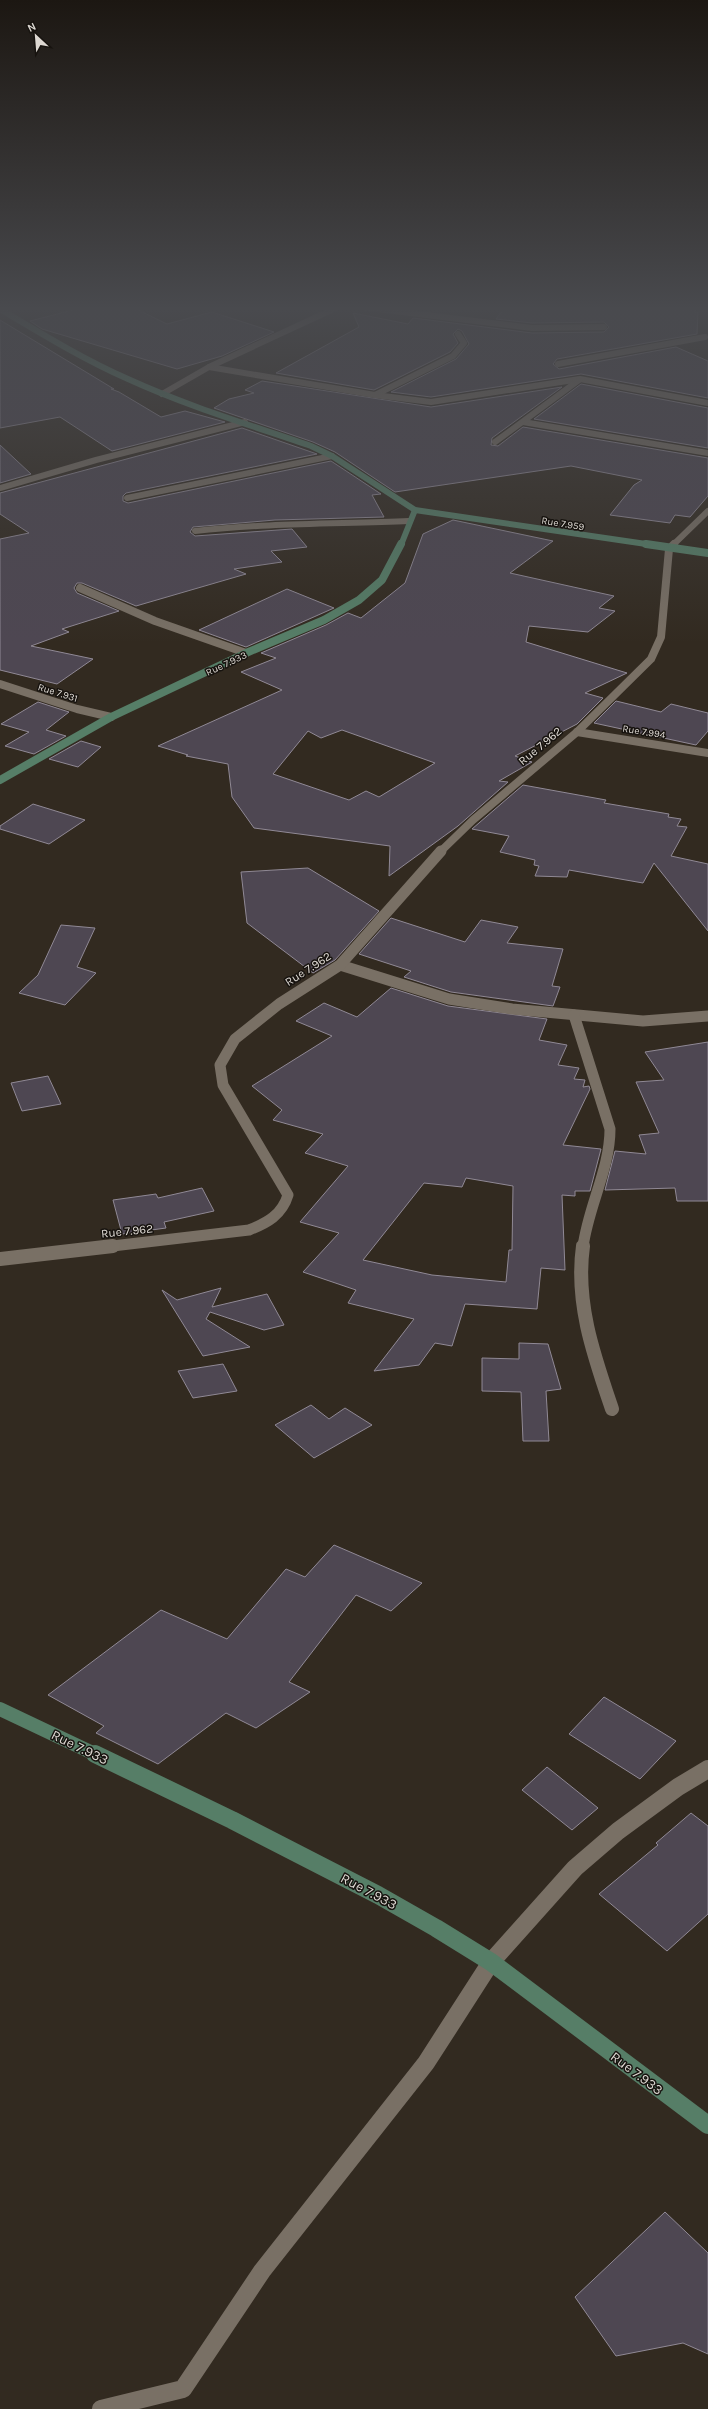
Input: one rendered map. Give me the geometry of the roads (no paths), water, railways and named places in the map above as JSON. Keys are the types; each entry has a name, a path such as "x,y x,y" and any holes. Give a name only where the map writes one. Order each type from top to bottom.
{"street":[{"path":"234,418 311,446 332,456 414,510"},
{"path":"495,442 528,418"},
{"path":"0,488 96,460 245,422"},
{"path":"523,422 708,453"},
{"path":"127,498 332,456"},
{"name":"Rue 7.933","path":"0,780 111,717 246,653 324,620 359,600 382,580 396,557 414,510"},
{"name":"Rue 7.959","path":"414,510 669,549 708,553"},
{"path":"669,549 708,511"},
{"path":"195,531 250,525 289,526 409,521"},
{"name":"Rue 7.962","path":"0,1259 249,1230 272,1221 286,1205 288,1195 223,1085 220,1065 235,1039 262,1016 340,965 444,847 472,820 577,732 652,659 661,637 669,549"},
{"path":"80,588 155,622 246,653"},
{"name":"Rue 7.931","path":"0,684 64,705 111,717"},
{"name":"Rue 7.994","path":"577,732 708,753"},
{"path":"340,965 449,999 574,1016 643,1022 708,1016"},
{"path":"574,1016 610,1129 610,1144 583,1240 580,1275 583,1311 590,1340 612,1409"},
{"name":"Rue 7.933","path":"0,1709 232,1820 378,1895 491,1962 708,2125"},
{"path":"101,2409 183,2388 262,2271 426,2063 491,1962 575,1868 618,1831 678,1787 708,1769"}]}
